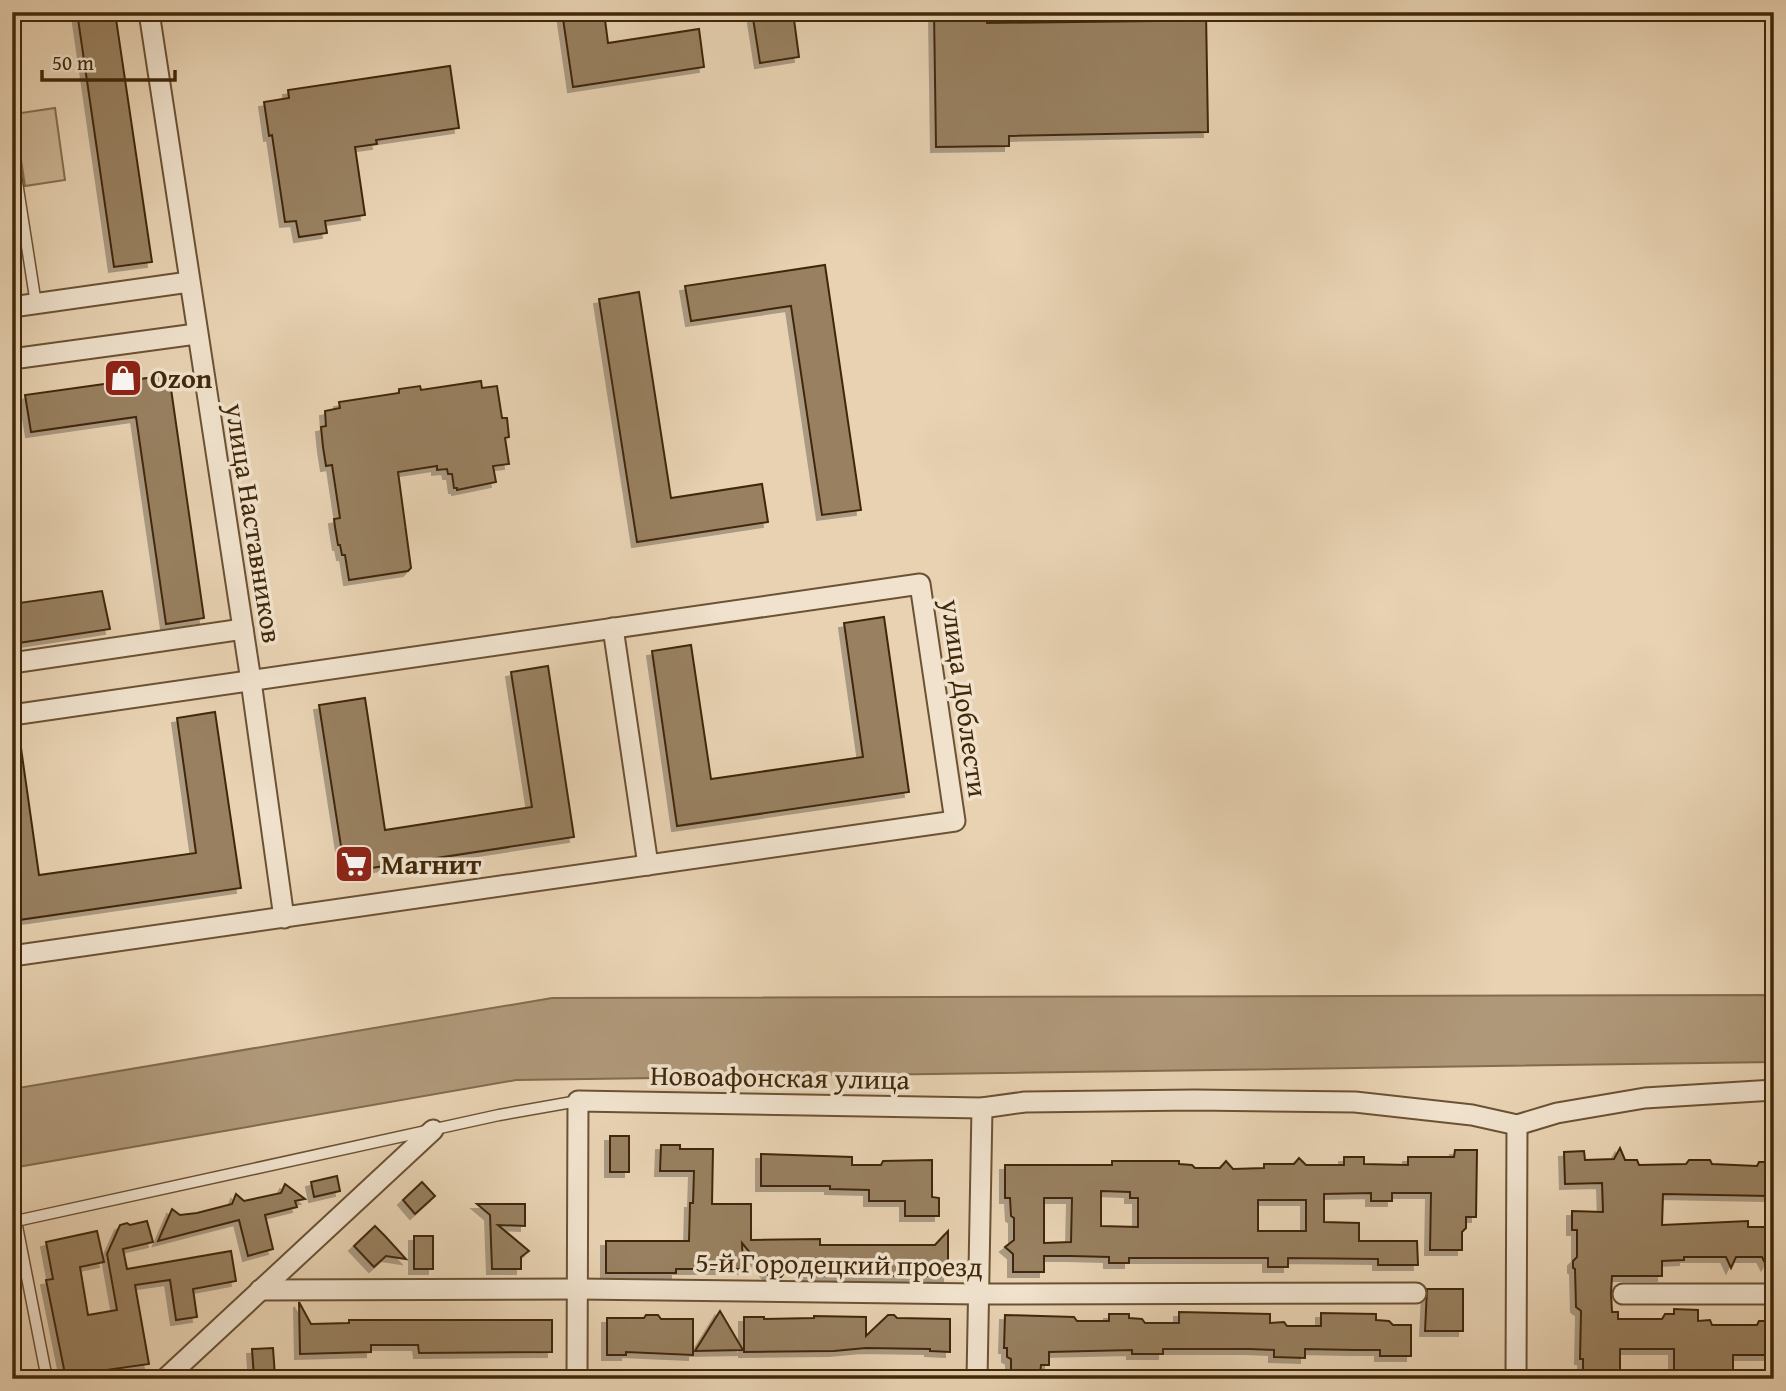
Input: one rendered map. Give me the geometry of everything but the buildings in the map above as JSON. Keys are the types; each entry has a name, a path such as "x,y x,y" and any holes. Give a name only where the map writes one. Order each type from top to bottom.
{"street":[{"name":"улица Наставников","path":"149,12 251,681 284,918"},
{"path":"12,307 189,282"},
{"path":"12,359 196,334"},
{"name":"улица Доблести","path":"613,628 920,584 955,821 648,865"},
{"path":"12,715 613,628 648,865 12,956"},
{"path":"12,663 243,629"},
{"path":"1516,1379 1517,1125 1558,1113 1645,1098 1774,1090"},
{"path":"577,1379 578,1101"},
{"name":"Новоафонская улица","path":"578,1101 982,1108 1025,1102 1355,1102 1472,1115 1517,1125"},
{"path":"977,1379 982,1108"},
{"path":"165,1379 433,1130"},
{"name":"5-й Городецкий проезд","path":"260,1290 578,1289 979,1294 1416,1293"},
{"path":"1623,1294 1774,1294"}],"lane":[{"path":"12,150 36,304"},
{"path":"47,1379 16,1221 578,1101"}],"shaded area":[{"path":"55,108 65,180 25,186 14,114"},
{"path":"1774,995 1774,1062 516,1080 12,1168 12,1089 552,998"}],"place":[{"name":"Ozon","path":"123,378"},
{"name":"Магнит","path":"354,864"}]}
